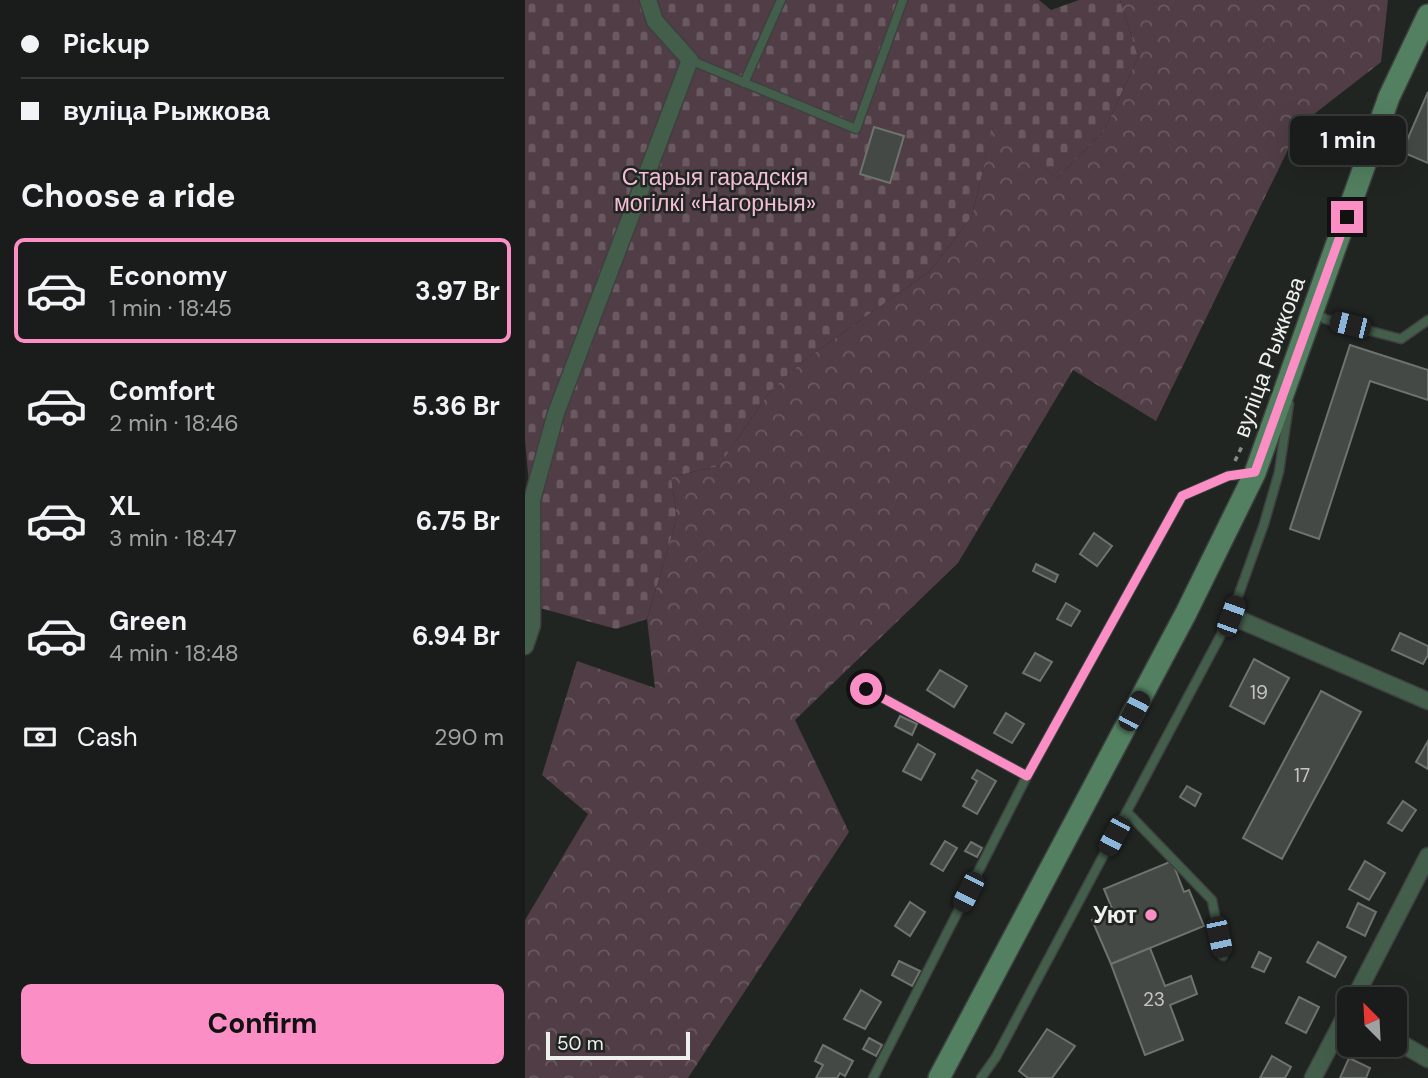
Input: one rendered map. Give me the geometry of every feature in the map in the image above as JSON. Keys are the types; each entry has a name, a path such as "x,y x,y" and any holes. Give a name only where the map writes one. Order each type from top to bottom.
{"main road":[{"name":"вуліца Рыжкова","path":"939,1078 1186,613 1255,472 1389,97 1428,15"}],"street":[{"path":"525,646 532,625 531,500 556,413 690,60 655,21 648,0"},
{"path":"1231,616 1428,701"},
{"path":"1361,987 1428,856"},
{"path":"1313,1078 1337,1033"},
{"path":"1407,1047 1428,1059"}],"lane":[{"path":"744,83 781,0"},
{"path":"690,60 856,129 904,0"},
{"path":"1313,312 1325,319 1401,339 1428,320"},
{"path":"981,1078 996,1057 1231,616 1264,524 1279,472 1295,366"},
{"path":"873,1078 1027,776 1182,496 1228,476 1255,472"},
{"path":"866,689 1027,776"},
{"path":"1127,812 1212,900 1223,956"}],"green space":[{"name":"Старыя гарадскія могілкі «Нагорныя»","path":"525,0 1039,0 1051,10 1079,0 1120,0 1138,57 1104,131 1057,178 993,128 972,216 930,271 803,361 770,391 719,466 671,477 677,518 647,619 616,629 540,608 525,440"},
{"path":"1120,0 1388,0 1381,62 1300,125 1156,421 1073,370 958,563 795,720 849,832 688,1078 525,1078 525,920 588,814 542,775 577,661 655,688 647,619 677,518 671,477 719,466 770,391 803,361 930,271 972,216 993,127 1057,178 1104,131 1138,57"}],"building":[{"path":"1428,92 1428,163 1402,152"},
{"path":"874,127 904,136 890,183 860,174"},
{"path":"1350,345 1428,370 1428,400 1370,381 1319,539 1290,529"},
{"path":"1094,533 1112,546 1097,566 1080,554"},
{"path":"1036,564 1058,575 1055,582 1033,571"},
{"path":"1066,603 1080,611 1071,626 1057,619"},
{"path":"1400,633 1428,646 1428,655 1423,664 1392,650"},
{"path":"1035,653 1052,662 1040,681 1023,673"},
{"path":"1254,659 1289,678 1264,724 1230,706"},
{"path":"940,670 967,686 954,707 927,690"},
{"path":"1321,691 1361,712 1282,859 1243,838"},
{"path":"1006,713 1024,724 1012,743 994,733"},
{"path":"900,716 917,724 912,735 895,726"},
{"path":"1428,741 1428,769 1416,762"},
{"path":"918,744 935,754 921,780 903,771"},
{"path":"977,770 996,781 977,814 963,806 977,781 972,778"},
{"path":"1187,786 1201,794 1195,806 1180,797"},
{"path":"1403,801 1416,810 1402,831 1388,823"},
{"path":"945,841 957,848 943,871 931,864"},
{"path":"971,842 982,848 977,857 965,851"},
{"name":"Уют","path":"1172,861 1184,892 1189,890 1204,926 1111,964 1092,920 1113,911 1104,889"},
{"path":"1365,861 1385,873 1369,900 1349,889"},
{"path":"910,902 925,912 910,936 895,926"},
{"path":"1358,903 1376,912 1365,936 1347,927"},
{"path":"1318,942 1346,957 1335,977 1307,962"},
{"path":"1150,948 1165,986 1191,976 1197,994 1170,1005 1183,1040 1145,1055 1111,964"},
{"path":"1259,952 1271,958 1264,972 1252,967"},
{"path":"899,961 920,971 912,986 892,975"},
{"path":"861,990 881,1002 865,1029 844,1019"},
{"path":"1299,997 1319,1007 1306,1033 1286,1023"},
{"path":"1047,1029 1075,1046 1052,1078 1028,1078 1019,1071"},
{"path":"869,1038 882,1045 876,1056 863,1049"},
{"path":"823,1045 853,1061 845,1076 840,1073 837,1078 816,1078 823,1065 815,1061"},
{"path":"1272,1056 1291,1067 1285,1078 1260,1078"},
{"path":"1349,1058 1370,1068 1366,1078 1340,1078"}],"place":[{"name":"Уют","path":"1151,915"}],"route":[{"path":"866,689 1027,776 1182,496 1228,476 1255,472 1347,217"}]}
